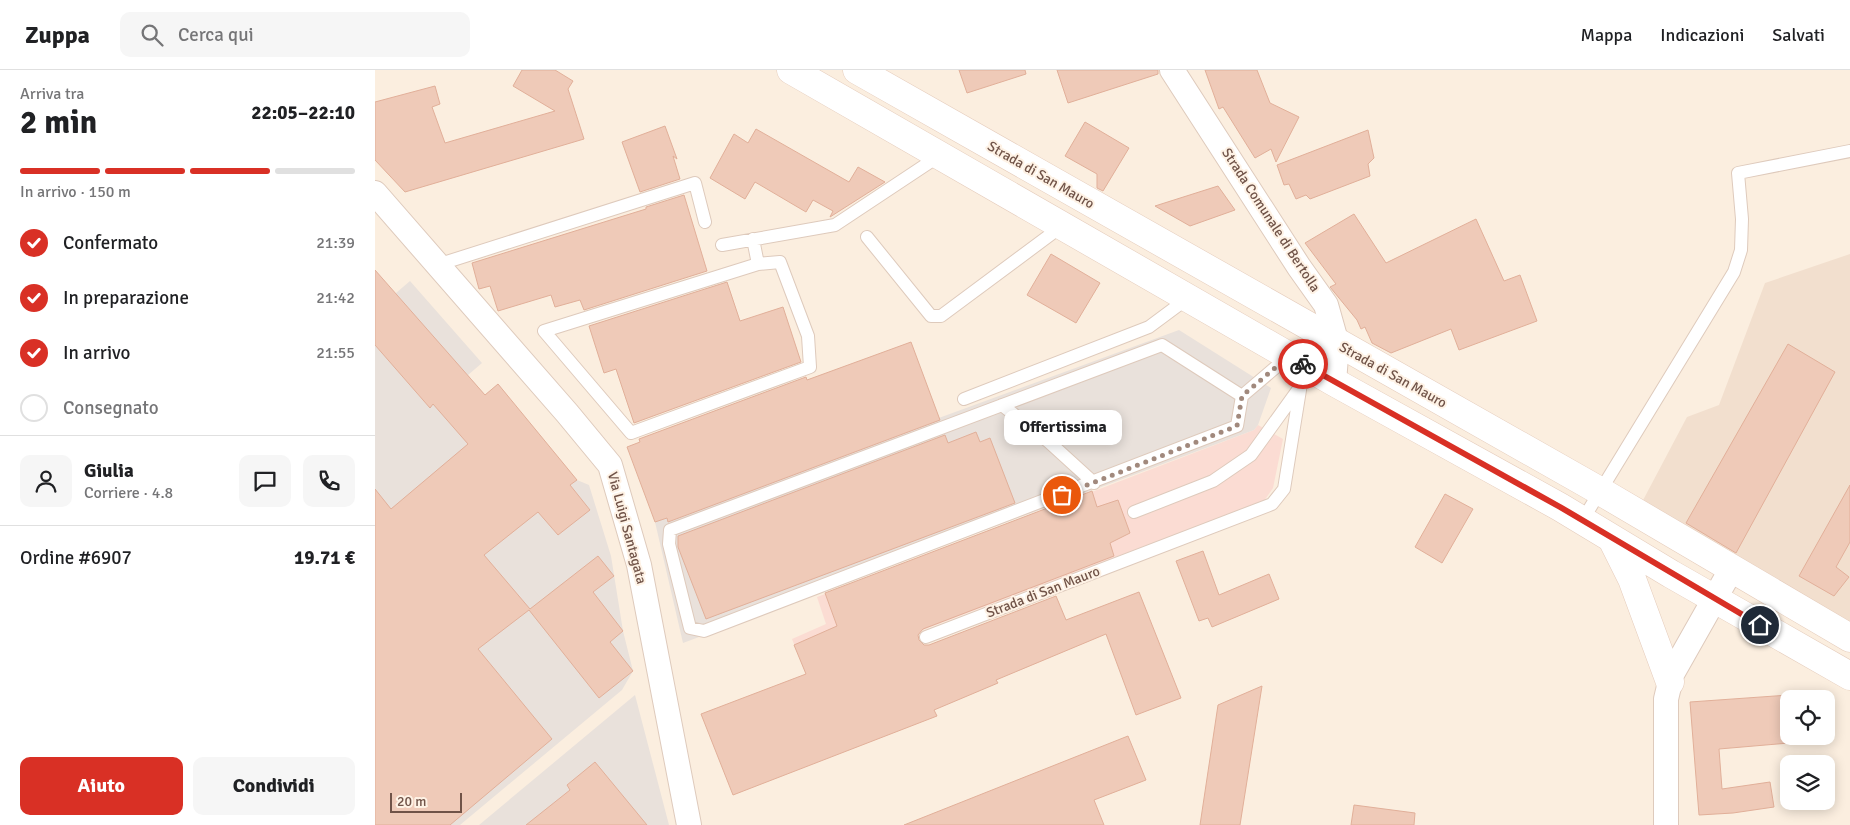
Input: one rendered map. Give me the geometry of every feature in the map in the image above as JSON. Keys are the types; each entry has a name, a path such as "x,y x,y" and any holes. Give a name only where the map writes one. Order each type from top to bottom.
{"main road":[{"path":"791,70 1289,356 1316,380 1582,521 1850,676"},
{"name":"Strada di San Mauro","path":"857,70 1337,344 1601,491 1850,638"},
{"path":"1612,539 1632,579 1670,682"}],"street":[{"name":"Strada Comunale di Bertolla","path":"1172,70 1299,267 1326,305 1337,344 1316,380"},
{"name":"Via Luigi Santagata","path":"375,194 567,413 610,466 639,565 689,825"},
{"path":"1666,825 1666,700 1672,674 1732,568"}],"lane":[{"path":"1582,521 1734,272 1741,250 1742,218 1739,173 1850,152"},
{"path":"722,245 835,225 939,156"},
{"path":"437,265 695,183 705,222"},
{"path":"867,237 931,316 941,316 1062,226"},
{"path":"753,240 758,264"},
{"path":"780,262 807,336 810,367 631,433 544,331 684,287 758,264 780,262"},
{"path":"964,399 1149,327 1188,298"},
{"path":"1242,396 1162,345 670,530 669,544 690,628 704,632 1237,426 1242,396 1289,356"},
{"path":"1134,512 1213,482 1251,455 1316,380"},
{"name":"Strada di San Mauro","path":"926,637 1272,504 1283,489 1316,380"},
{"path":"1002,406 1049,442 1094,482"}],"shaded area":[{"path":"1850,254 1850,627 1641,504 1687,417 1719,405 1765,283"},
{"path":"410,281 482,363 468,375 485,395 498,384 577,480 589,485 611,556 623,631 633,671 622,690 460,825 375,825 375,311"},
{"path":"1179,330 1271,388 1258,425 1254,430 683,643 655,522"},
{"path":"1258,425 1283,439 1273,488 1264,501 806,674 792,639 826,624 817,597 1254,430"},
{"path":"635,695 669,825 479,825"}],"building":[{"path":"522,70 555,70 573,81 568,89 584,139 405,192 375,160 375,102 435,86 440,104 432,107 445,143 555,111 513,86"},
{"path":"959,70 1025,70 1026,74 967,93"},
{"path":"1057,70 1158,70 1158,74 1068,103"},
{"path":"1205,70 1257,70 1270,103 1299,117 1276,162 1271,149 1255,158 1223,107 1219,109"},
{"path":"1085,122 1129,148 1103,191 1097,188 1097,174 1065,156"},
{"path":"665,126 677,159 673,156 680,179 640,192 622,142"},
{"path":"756,129 849,182 858,167 885,182 830,217 833,211 813,200 806,212 755,182 745,199 710,178 734,134 748,143"},
{"path":"1368,130 1374,158 1368,164 1370,176 1310,199 1306,195 1296,199 1289,184 1284,185 1277,165"},
{"path":"1218,186 1235,210 1190,226 1155,206"},
{"path":"684,195 707,271 584,310 580,300 555,307 551,295 498,311 490,286 479,289 472,263 646,209 646,207"},
{"path":"1354,214 1386,263 1476,219 1504,281 1520,275 1537,321 1459,350 1451,329 1391,353 1372,343 1365,327 1361,329 1357,320 1330,287 1336,284 1305,243"},
{"path":"1051,254 1100,283 1076,323 1027,295"},
{"path":"375,270 485,395 498,384 577,480 570,485 590,510 558,535 538,512 484,555 530,609 598,556 614,576 593,592 623,631 610,642 633,671 599,698 529,610 478,649 552,739 450,825 375,825 375,489 391,509 468,444 433,404 430,408 375,345"},
{"path":"727,282 740,321 783,307 801,362 634,423 616,369 604,373 589,326"},
{"path":"911,342 940,420 668,522 667,518 655,522 627,447 640,442 639,439 806,377 807,380"},
{"path":"1788,344 1835,372 1736,553 1686,523"},
{"path":"976,432 980,442 990,438 1015,503 706,619 678,547 678,536 945,435 948,443"},
{"path":"1850,485 1850,542 1836,567 1849,577 1834,596 1799,576"},
{"path":"1092,491 1097,507 1118,500 1130,533 1110,543 1114,556 923,629 918,635 919,640 924,645 929,645 1056,596 1066,620 1139,592 1181,698 1136,715 1106,634 996,680 998,683 934,710 937,716 733,795 701,714 806,674 794,645 837,626 825,593"},
{"path":"1445,494 1473,509 1442,563 1415,547"},
{"path":"1203,551 1219,595 1269,574 1279,599 1212,627 1208,618 1199,621 1176,561"},
{"path":"1262,686 1240,825 1200,825 1218,705"},
{"path":"1780,696 1780,744 1719,749 1722,789 1770,782 1774,807 1733,813 1699,815 1690,702"},
{"path":"1128,736 1146,780 1094,800 1104,825 904,825"},
{"path":"595,762 647,825 526,825 570,790 567,785"},
{"path":"1354,805 1415,813 1414,825 1351,825"}],"way so far":[{"path":"1062,495 1237,426 1242,396 1289,356 1303,364"}],"place":[{"name":"Offertissima","path":"1062,495"}],"route":[{"path":"1303,364 1560,507 1760,625"}]}
